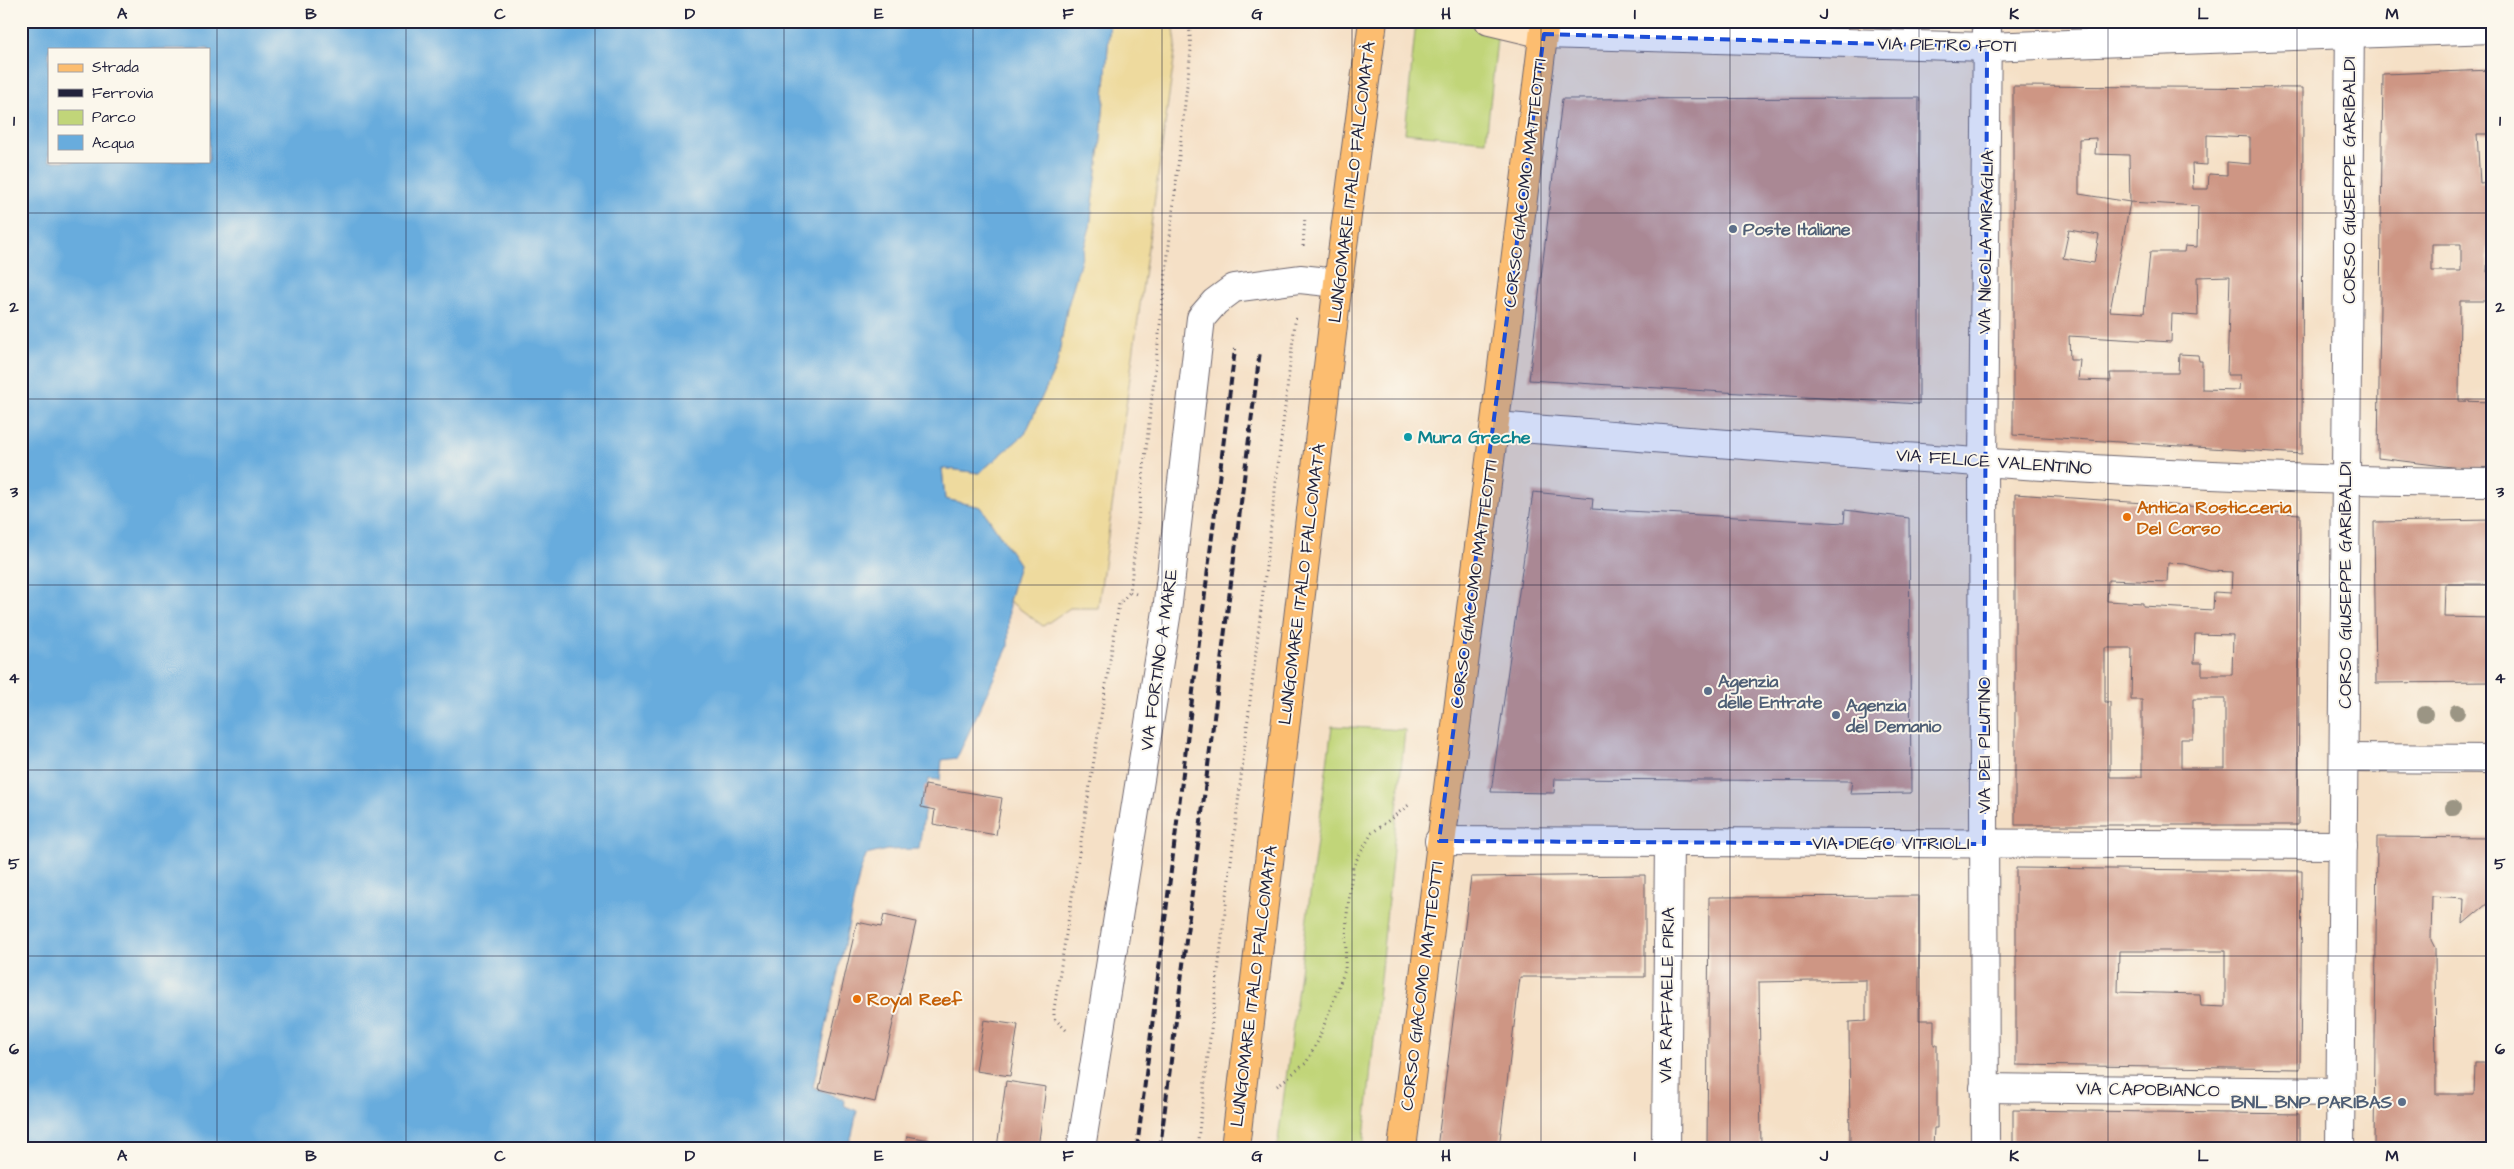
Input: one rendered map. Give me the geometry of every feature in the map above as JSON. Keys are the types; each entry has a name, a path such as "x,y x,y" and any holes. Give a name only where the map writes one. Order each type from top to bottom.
{"main road":[{"name":"LUNGOMARE ITALO FALCOMATÀ","path":"1234,1148 1338,283 1373,21"},
{"name":"CORSO GIACOMO MATTEOTTI","path":"1402,1148 1439,841 1495,426 1544,27"}],"street":[{"path":"1489,21 1544,27"},
{"name":"VIA PIETRO FOTI","path":"1544,27 1987,34 2350,27 2493,29"},
{"name":"CORSO GIUSEPPE GARIBALDI","path":"2340,1148 2350,27"},
{"name":"VIA NICOLA MIRAGLIA","path":"1983,462 1987,34"},
{"name":"VIA FORTINO A MARE","path":"1081,1148 1167,611 1201,318 1215,302 1234,288 1300,279 1338,283"},
{"name":"VIA FELICE VALENTINO","path":"1495,426 1983,462 2346,482 2493,482"},
{"name":"VIA DEI PLUTINO","path":"1983,462 1985,1148"},
{"path":"2344,758 2493,759"},
{"name":"VIA DIEGO VITRIOLI","path":"1439,841 2343,845"},
{"name":"VIA RAFFAELE PIRIA","path":"1666,1148 1669,842"},
{"name":"VIA CAPOBIANCO","path":"1984,1088 2341,1092"}],"path":[{"path":"1068,1031 1054,1018 1054,1009 1119,604 1130,592 1191,50 1189,21"},
{"path":"1198,1148 1300,279 1305,216"},
{"path":"1130,592 1167,611"},
{"path":"1272,1090 1306,1063 1318,1041 1345,970 1347,914 1353,866 1372,833 1410,804"}],"highlighted area":[{"path":"1544,34 1987,47 1984,844 1439,841"}],"green space":[{"path":"1416,21 1499,21 1486,141 1405,133"},
{"path":"1332,726 1405,730 1363,1148 1277,1148"}],"sand":[{"path":"1110,21 1173,21 1176,45 1098,608 1070,608 1043,626 1009,601 1019,564 981,507 945,499 942,468 979,473 1025,434 1057,364 1067,309 1090,227 1101,139"}],"water":[{"path":"21,21 1110,21 1101,139 1090,227 1067,309 1057,364 1025,434 979,473 942,468 945,499 981,507 1019,564 1009,601 1008,647 957,758 942,760 940,780 929,779 919,849 887,850 866,855 860,872 813,1087 843,1099 845,1106 857,1111 847,1148 21,1148"}],"building":[{"path":"2493,70 2493,134 2477,134 2480,183 2493,182 2493,245 2488,245 2487,272 2493,272 2493,301 2460,301 2459,401 2493,402 2493,469 2468,469 2378,458 2383,74","holes":["2432,244 2461,244 2461,271 2432,271"]},
{"path":"2013,86 2303,88 2302,454 2013,435","holes":["2207,135 2250,137 2250,164 2227,162 2227,175 2209,174 2208,189 2193,189 2192,164 2207,165","2096,138 2095,154 2129,155 2130,202 2079,194 2079,139","2130,202 2198,206 2197,247 2185,246 2184,252 2150,252 2144,313 2110,311","2069,230 2099,235 2094,263 2063,258","2230,276 2227,375 2240,375 2239,390 2202,389 2202,361 2199,361 2198,355 2179,354 2178,373 2110,373 2111,381 2078,380 2080,360 2070,360 2069,336 2171,342 2172,314 2198,316 2197,277"]},
{"name":"Poste Italiane","path":"1919,98 1919,404 1529,380 1562,99"},
{"name":"Agenzia delle Entrate","path":"1533,492 1593,498 1592,509 1844,523 1845,510 1909,518 1911,793 1850,794 1852,781 1555,779 1554,793 1491,792"},
{"path":"2015,494 2300,514 2298,825 2015,825","holes":["2168,563 2185,564 2210,571 2232,572 2231,593 2214,592 2213,610 2143,606 2143,603 2107,601 2108,580 2167,582","2195,634 2233,635 2232,675 2202,675 2202,663 2194,663","2105,648 2132,648 2131,700 2142,700 2142,777 2110,777 2110,702 2105,702","2193,699 2225,699 2225,768 2181,768 2181,739 2193,739"]},
{"path":"2493,520 2493,584 2445,584 2444,617 2493,618 2493,682 2376,683 2374,522"},
{"path":"925,785 1002,798 996,835 933,824 935,810 921,807"},
{"path":"2377,837 2493,838 2493,897 2488,897 2488,903 2463,924 2464,898 2432,896 2431,940 2435,948 2436,1094 2474,1094 2475,1063 2493,1063 2493,1147 2374,1146"},
{"path":"2016,868 2302,871 2300,1069 2016,1065","holes":["2119,951 2225,951 2225,1007 2201,1006 2200,994 2118,992"]},
{"path":"1645,875 1645,977 1520,977 1499,1148 1437,1148 1471,877"},
{"path":"1919,896 1919,1020 1934,1020 1934,1045 1937,1045 1937,1128 1934,1128 1933,1148 1850,1148 1849,1022 1866,1021 1866,980 1759,982 1761,1148 1707,1148 1709,897"},
{"path":"884,915 916,922 875,1102 819,1089 857,922 881,927"},
{"path":"984,1020 1018,1025 1010,1076 976,1071"},
{"path":"1006,1081 1046,1087 1038,1148 997,1148"},
{"path":"2013,1110 2299,1114 2299,1148 2013,1148"},
{"path":"907,1136 930,1140 928,1148 905,1148"}],"railway":[{"path":"1137,1148 1235,349"},
{"path":"1160,1148 1260,351"}],"place":[{"name":"Poste Italiane","path":"1733,229"},
{"name":"Mura Greche","path":"1408,437"},
{"name":"Antica Rosticceria Del Corso","path":"2127,517"},
{"name":"Agenzia delle Entrate","path":"1708,691"},
{"name":"Agenzia del Demanio","path":"1836,715"},
{"name":"Royal Reef","path":"857,999"},
{"name":"BNL BNP PARIBAS","path":"2402,1102"}]}
